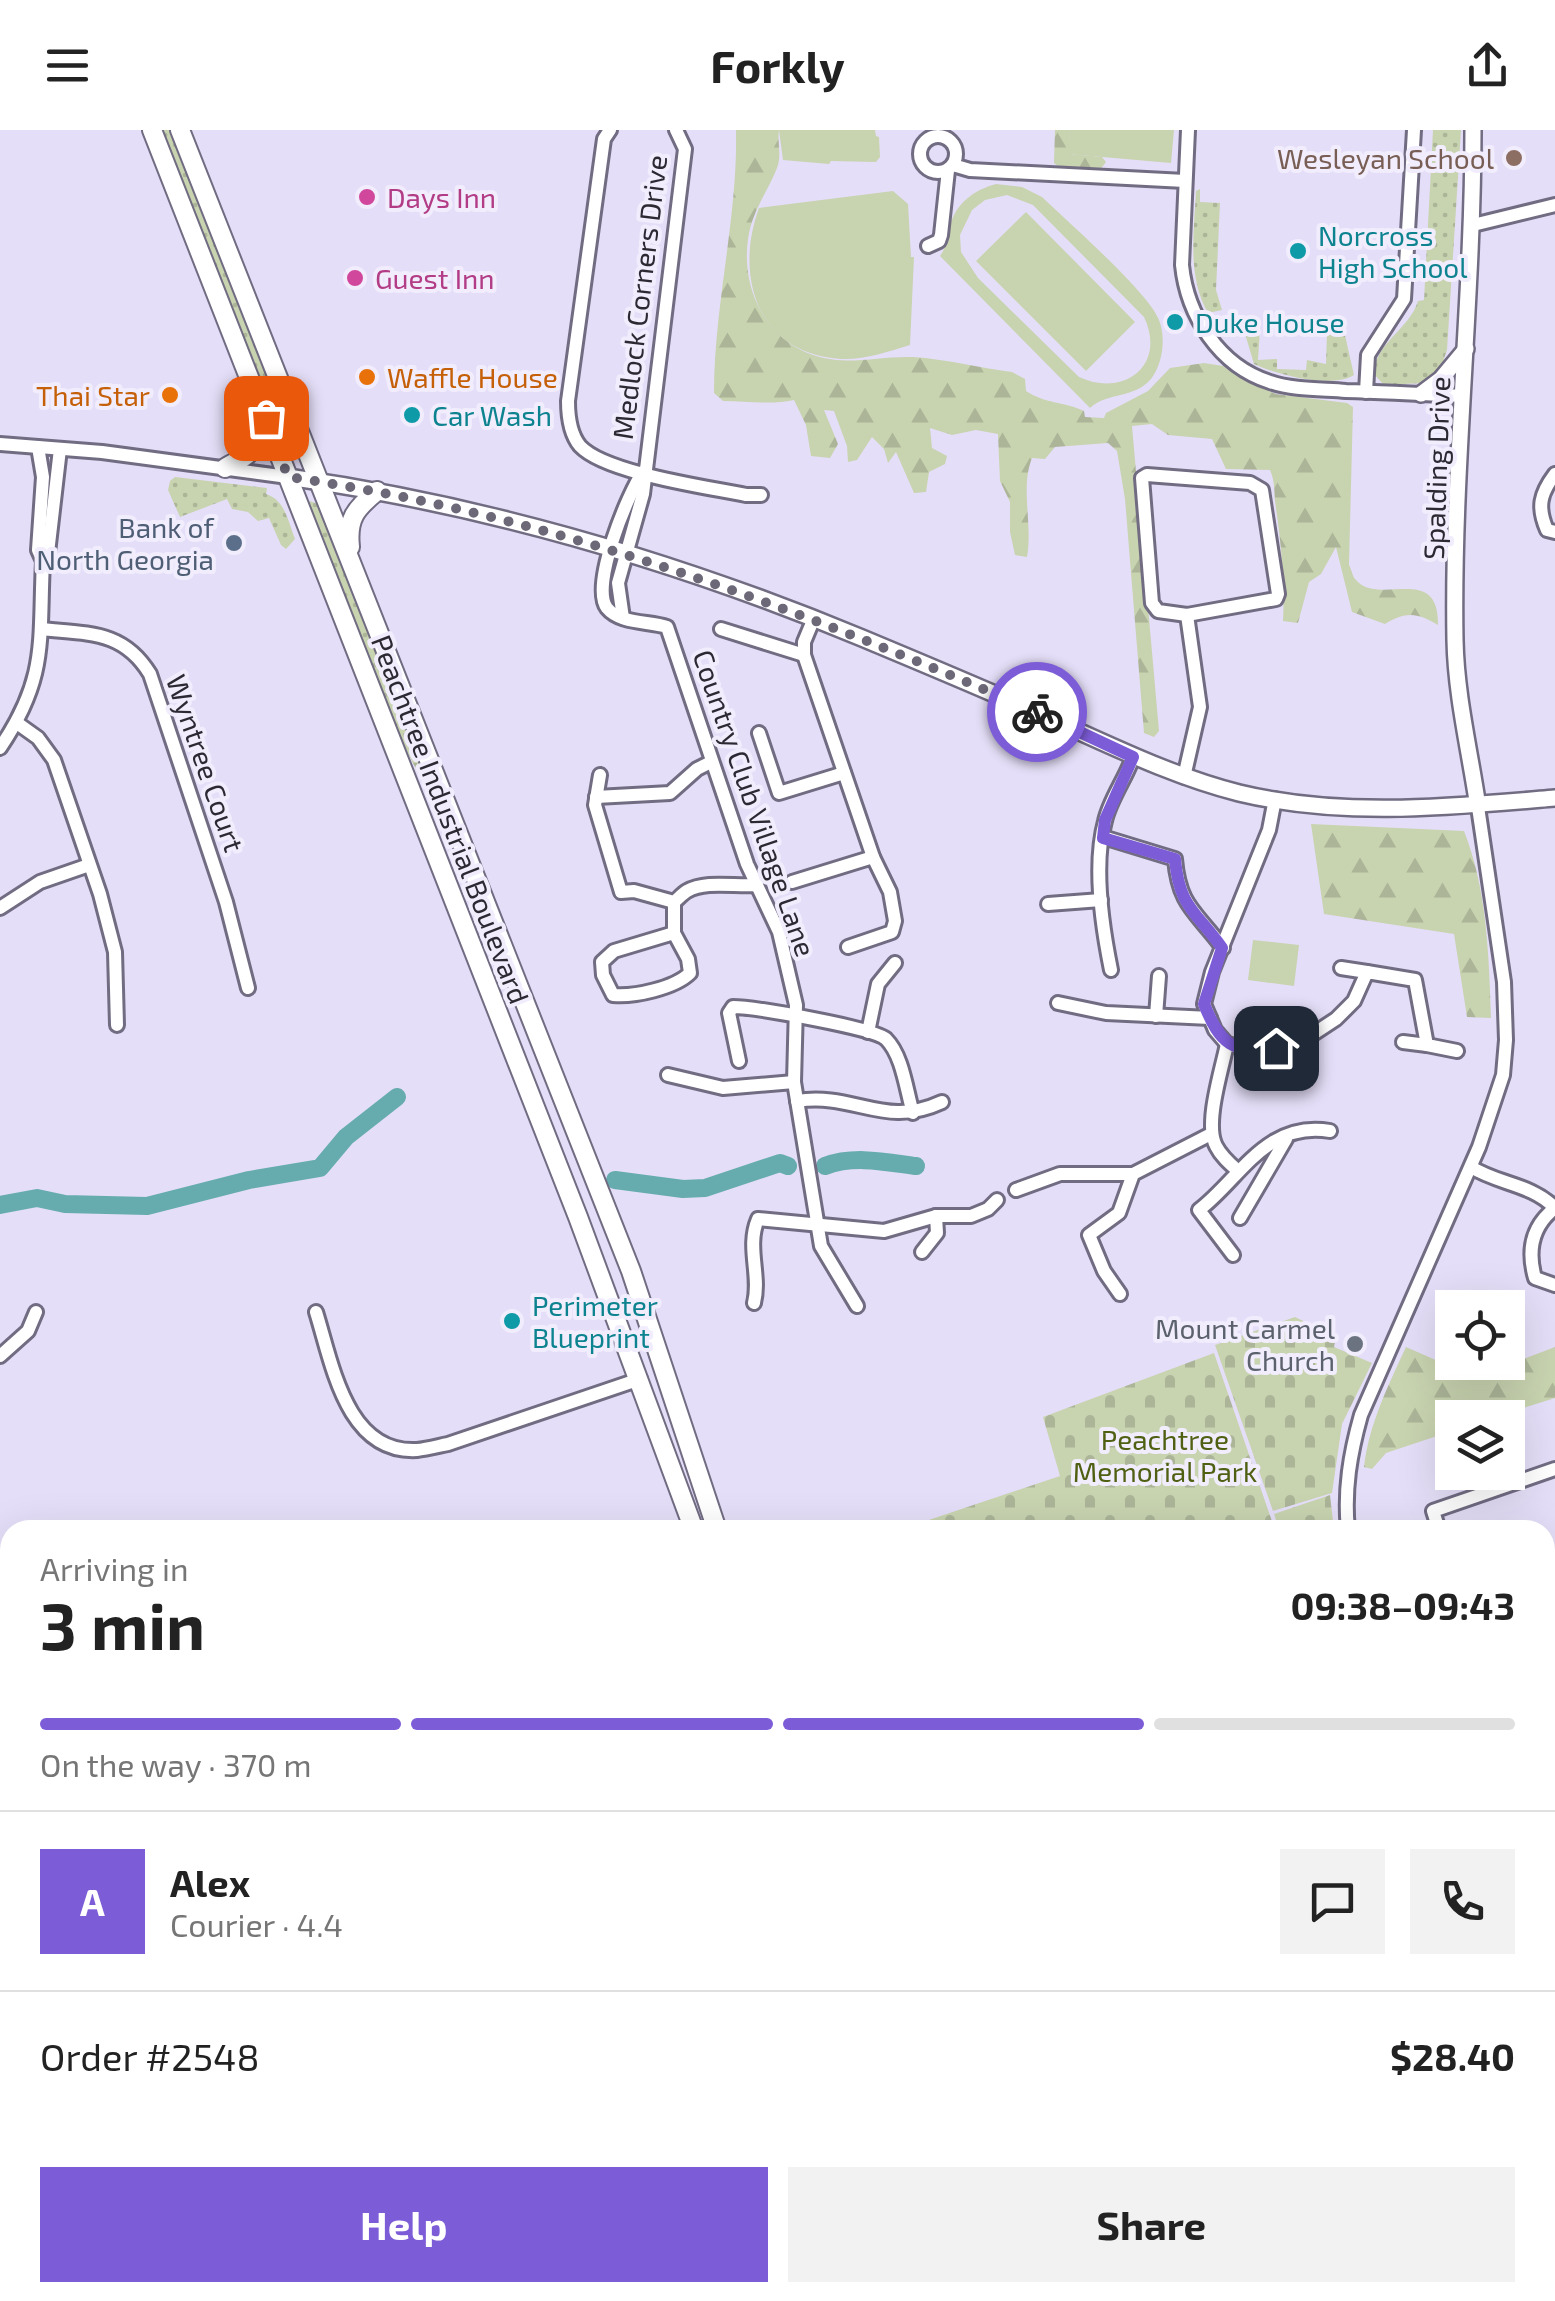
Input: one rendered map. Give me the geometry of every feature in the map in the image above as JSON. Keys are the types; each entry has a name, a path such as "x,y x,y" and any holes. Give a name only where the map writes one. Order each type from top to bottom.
{"highway":[{"name":"Peachtree Industrial Boulevard","path":"152,130 640,1379 690,1520"},
{"name":"Peachtree Industrial Boulevard","path":"180,130 631,1271 714,1520"},
{"path":"225,468 254,450 263,435 266,418"},
{"path":"351,563 350,520 355,510 377,492"}],"main road":[{"name":"Spalding Drive","path":"1473,130 1473,225 1455,642 1478,806"},
{"path":"1421,394 1466,349"},
{"path":"288,477 492,518 628,554 814,618 1184,777 1275,799 1354,808 1478,806 1555,798"}],"street":[{"name":"Medlock Corners Drive","path":"610,130 604,139 568,416 575,439 599,459 746,496 762,495"},
{"name":"Medlock Corners Drive","path":"628,554 643,494 685,149 676,130"},
{"path":"1188,130 1184,286 1202,327 1220,352 1242,370 1270,383 1463,396"},
{"path":"1366,392 1368,355 1404,299 1414,130"},
{"path":"928,246 939,241 941,235 950,168 1186,181"},
{"path":"1473,225 1555,205"},
{"path":"0,444 288,477"},
{"path":"0,748 31,694 39,664 42,561 38,550 43,478 38,448"},
{"path":"42,561 48,553 60,449"},
{"name":"Medlock Corners Drive","path":"611,550 631,488 643,472"},
{"path":"1555,474 1543,489 1540,513 1547,530 1555,532"},
{"path":"1147,475 1250,482 1265,495 1276,599 1187,615 1158,612 1152,603 1142,478 1147,475"},
{"path":"611,550 603,598 608,610 623,618"},
{"path":"623,618 618,584 628,554"},
{"path":"1184,777 1200,707 1187,615"},
{"name":"Country Club Village Lane","path":"623,618 667,627 757,885 780,932 796,1015 794,1082 821,1246 857,1306"},
{"path":"814,618 804,642 804,655 873,856 890,892 896,921 892,932 848,948"},
{"name":"Wyntree Court","path":"41,629 99,635 122,642 138,655 150,674 226,902 248,988"},
{"path":"721,629 804,655"},
{"path":"17,723 38,738 54,760 111,928 117,976 117,1025"},
{"path":"759,733 779,793 844,773"},
{"path":"1111,970 1102,900 1103,838 1105,820 1133,757"},
{"path":"596,798 670,793 697,769 712,762"},
{"path":"600,775 595,805 620,892 634,891 674,902"},
{"path":"1275,799 1263,845 1204,1004 1215,1030 1228,1044 1255,1050 1298,1044 1336,1019 1354,1000 1367,972"},
{"path":"1347,1520 1350,1451 1361,1415 1494,1111 1503,1075 1506,1040 1496,918 1478,806"},
{"path":"1103,838 1175,859 1178,888 1188,907 1222,948"},
{"path":"792,882 873,856"},
{"path":"0,908 40,882 89,865"},
{"path":"674,933 614,951 602,962 603,976 614,994 624,996 682,981 690,973 688,959 674,933 674,902 687,890 757,885"},
{"path":"1048,904 1102,900"},
{"path":"868,1032 878,984 895,963"},
{"path":"1342,968 1415,980 1427,1045"},
{"path":"1156,1016 1158,976"},
{"path":"1058,1002 1106,1013 1210,1018"},
{"path":"738,1062 730,1013 733,1007 796,1015 883,1036 894,1050 912,1112"},
{"path":"1403,1042 1457,1050"},
{"path":"1228,1044 1212,1134 1215,1146 1237,1170"},
{"path":"668,1074 723,1088 794,1082"},
{"path":"797,1102 817,1098 842,1100 892,1114 942,1102"},
{"path":"1233,1255 1199,1210 1253,1154 1304,1130 1330,1130"},
{"path":"1016,1190 1060,1174 1133,1174 1212,1134"},
{"path":"1240,1218 1287,1137"},
{"path":"1471,1166 1492,1178 1527,1188 1554,1208 1537,1229 1530,1253 1536,1278 1555,1284"},
{"path":"1120,1294 1104,1271 1089,1235 1119,1213 1133,1174"},
{"path":"754,1303 758,1287 752,1255 753,1229 758,1219 871,1232 936,1216 971,1216 997,1200"},
{"path":"922,1252 936,1233 936,1216"},
{"path":"0,1356 28,1331 36,1312"},
{"path":"316,1312 349,1411 364,1430 390,1447 415,1450 448,1444 640,1379"},
{"path":"1436,1520 1433,1511 1555,1469"},
{"path":"1555,1922 1555,1950"}],"green space":[{"path":"158,130 175,130 299,444 294,450 285,440"},
{"path":"736,130 779,130 778,163 753,220 747,261 756,301 766,319 795,347 836,360 913,357 1012,372 1025,379 1026,391 1084,411 1085,417 1104,418 1106,413 1148,391 1170,368 1204,363 1223,366 1276,394 1347,403 1353,407 1349,565 1353,575 1366,587 1419,590 1429,595 1436,606 1438,625 1412,615 1385,624 1352,612 1336,547 1321,574 1309,582 1298,623 1283,621 1282,561 1270,470 1226,469 1212,439 1168,435 1152,424 1132,426 1159,731 1154,737 1144,733 1125,499 1117,451 1108,443 1055,447 1045,459 1032,458 1027,482 1027,557 1015,555 1010,502 1000,481 998,434 976,430 952,435 930,428 932,448 947,456 945,464 929,472 926,492 914,493 896,452 888,463 884,449 872,437 857,460 848,462 847,446 834,411 824,410 838,444 830,458 811,456 806,425 794,400 723,401 714,393"},
{"path":"779,130 875,130 880,157 876,162 829,164 783,160"},
{"path":"1055,130 1070,130 1069,154 1102,157 1106,162 1099,171 1060,168 1054,163"},
{"path":"1070,130 1174,130 1171,163 1068,154"},
{"path":"1433,130 1461,130 1447,350 1441,367 1424,383 1384,385 1374,374 1380,353 1418,301 1424,300"},
{"path":"988,187 1022,187 1042,197 1152,308 1161,327 1162,350 1155,373 1144,385 1090,408 940,256 957,211 973,194","holes":["1007,195 1033,205 1144,317 1150,350 1137,373 1125,380 1111,383 1079,377 978,278 961,252 960,235 972,210 985,200"]},
{"path":"1200,189 1200,202 1220,203 1216,290 1222,310 1208,313 1197,284 1193,254 1196,191"},
{"path":"893,191 908,204 914,257 910,345 867,357 841,359 812,354 789,343 759,307 752,284 749,260 759,208"},
{"path":"1026,212 1135,322 1086,371 976,261"},
{"path":"1251,317 1251,328 1260,329 1258,360 1277,359 1277,369 1306,370 1307,360 1326,364 1327,333 1337,333 1338,322 1342,322 1354,375 1319,381 1254,364 1246,337 1247,318"},
{"path":"175,477 267,488 266,494 278,501 285,512 295,539 286,549 269,518 258,521 248,512 232,509 227,499 180,517 168,490"},
{"path":"310,501 320,505 448,821 444,823 388,715 307,506"},
{"path":"1311,824 1464,831 1482,899 1491,1018 1467,1017 1454,934 1324,914"},
{"path":"1253,940 1299,945 1294,986 1248,980"},
{"path":"1295,1317 1336,1337 1334,1347 1372,1363 1342,1424 1332,1493 1273,1511 1215,1345"},
{"path":"1406,1347 1435,1360 1435,1380 1525,1380 1525,1358 1555,1347 1555,1398 1525,1408 1525,1400 1435,1400 1435,1437 1386,1453 1372,1469 1364,1467 1386,1391"},
{"name":"Peachtree Memorial Park","path":"1214,1353 1272,1520 929,1520 1060,1476 1043,1417"},
{"path":"1330,1495 1333,1520 1276,1520 1274,1514"}],"waterway":[{"path":"0,1205 37,1198 65,1204 147,1206 249,1180 320,1168 346,1137 397,1097"},
{"path":"825,1166 859,1160 916,1166"},
{"path":"615,1180 705,1188 780,1163 788,1166"}],"way so far":[{"path":"266,418 288,477 477,514 628,554 814,618 1037,712"}],"place":[{"name":"Wesleyan School","path":"1514,158"},
{"name":"Days Inn","path":"367,197"},
{"name":"Norcross High School","path":"1298,251"},
{"name":"Guest Inn","path":"355,278"},
{"name":"Duke House","path":"1175,322"},
{"name":"Waffle House","path":"367,377"},
{"name":"Thai Star","path":"170,395"},
{"name":"Car Wash","path":"412,415"},
{"name":"Bank of North Georgia","path":"234,543"},
{"name":"Perimeter Blueprint","path":"512,1321"},
{"name":"Mount Carmel Church","path":"1355,1344"}],"route":[{"path":"1037,712 1133,757 1105,820 1103,838 1175,859 1178,888 1188,907 1222,948 1204,1004 1215,1030 1228,1044 1255,1050 1276,1048"}]}
